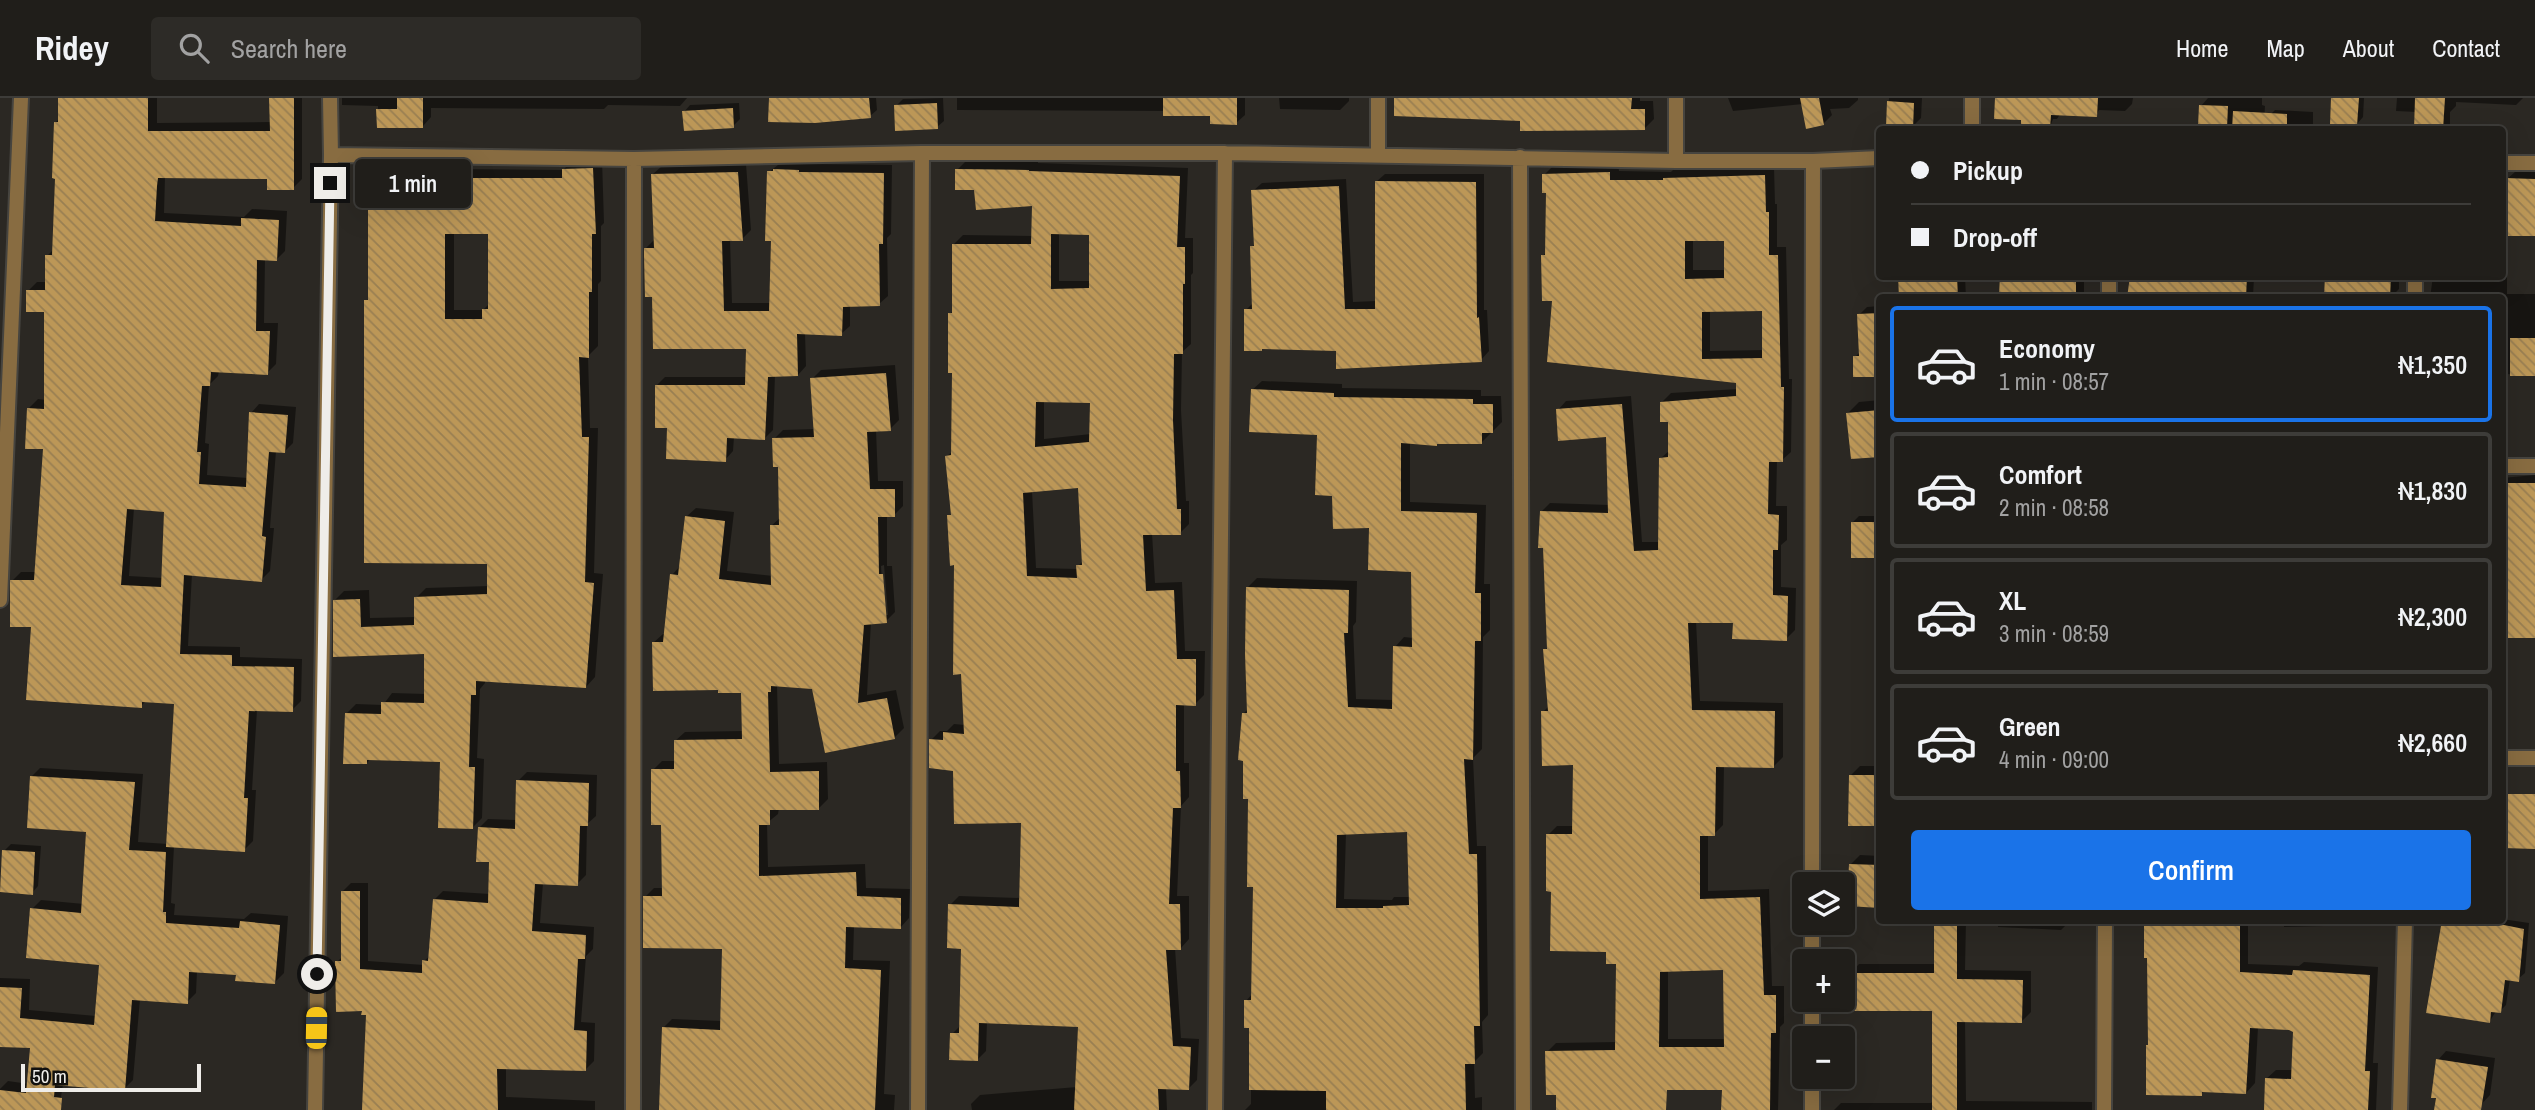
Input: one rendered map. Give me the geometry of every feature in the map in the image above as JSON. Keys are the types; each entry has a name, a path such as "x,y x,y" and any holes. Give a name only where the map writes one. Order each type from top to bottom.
{"street":[{"path":"0,600 21,98"},
{"path":"315,1110 330,98"},
{"path":"1378,98 1378,155"},
{"path":"1676,98 1676,161"},
{"path":"1972,98 1972,126"},
{"path":"331,156 634,159 922,153 1225,153 1676,161 1876,158"},
{"path":"918,1110 922,153"},
{"path":"1215,1110 1225,153"},
{"path":"1520,157 1523,1110"},
{"path":"634,159 634,1110"},
{"path":"1812,872 1814,161"},
{"path":"2506,163 2535,163"},
{"path":"2506,466 2535,466"},
{"path":"2506,758 2535,758"},
{"path":"2104,1110 2105,924"},
{"path":"2400,1110 2405,924"},
{"path":"1812,1089 1812,1110"}],"building":[{"path":"58,98 148,98 148,131 270,131 269,98 294,98 294,190 267,190 267,179 158,178 157,186 155,221 241,226 241,218 279,220 277,261 257,260 256,331 270,331 268,375 211,372 210,386 202,386 197,452 201,452 199,484 246,487 249,412 288,415 285,453 269,452 262,536 266,537 262,582 184,575 180,654 232,655 232,666 294,667 293,712 249,711 244,798 248,798 245,852 166,847 174,704 142,702 142,708 26,700 31,627 10,627 10,580 34,580 43,449 25,449 27,408 44,409 44,312 26,312 26,290 45,290 45,255 52,255 54,122 58,122","holes":["127,509 164,512 161,587 121,585"]},
{"path":"397,98 423,98 423,128 377,128 376,109 397,109"},
{"path":"769,98 869,98 871,118 815,123 768,122"},
{"path":"1163,98 1237,98 1237,125 1210,124 1210,116 1163,116"},
{"path":"1394,98 1632,98 1631,109 1645,109 1645,130 1520,131 1520,121 1394,116"},
{"path":"1800,98 1819,98 1824,125 1806,129"},
{"path":"1995,98 2098,98 2097,117 2051,115 2050,126 2021,126 2021,120 1994,119"},
{"path":"2331,98 2359,98 2357,126 2330,125"},
{"path":"2415,98 2445,98 2443,126 2414,126"},
{"path":"1887,101 1914,103 1913,126 1886,126"},
{"path":"937,103 938,129 895,131 894,105"},
{"path":"2199,105 2228,106 2227,126 2198,126"},
{"path":"733,108 734,128 684,131 682,111"},
{"path":"2233,111 2287,114 2287,126 2232,126"},
{"path":"593,168 596,234 592,234 589,358 579,357 582,437 589,437 585,582 594,583 586,688 476,681 476,695 471,695 469,767 475,767 473,829 438,828 440,762 367,760 367,764 343,764 345,713 381,714 381,702 424,703 424,654 333,657 333,600 360,599 361,627 414,625 414,597 487,594 487,564 364,563 364,300 368,300 368,172 435,172 435,178 562,178 562,169","holes":["445,234 488,234 488,309 482,309 482,319 445,319"]},
{"path":"773,169 884,173 883,244 879,244 880,306 843,307 842,336 797,334 798,376 768,377 765,440 727,438 726,462 666,459 667,428 655,428 655,385 745,385 746,349 653,349 652,297 645,297 644,256 644,248 654,248 651,174 738,172 743,241 722,241 724,311 769,311 771,241 765,241 767,171"},
{"path":"955,169 1180,176 1177,247 1185,247 1183,354 1174,354 1173,420 1177,509 1181,509 1181,535 1143,535 1146,591 1174,590 1177,659 1196,659 1196,706 1176,705 1176,771 1180,771 1181,808 1173,808 1169,904 1180,904 1181,950 1166,950 1173,1046 1191,1047 1189,1090 1158,1089 1159,1110 1074,1110 1078,1027 979,1023 978,1061 949,1060 950,1033 959,1033 961,949 947,948 948,904 1019,907 1021,823 954,824 953,771 929,768 929,739 943,740 943,732 964,734 961,674 953,675 954,565 950,566 947,515 951,515 945,456 951,455 952,373 948,373 948,313 952,313 952,244 1031,244 1032,206 976,210 974,190 955,190","holes":["1051,234 1089,235 1089,288 1051,289","1036,402 1090,403 1089,442 1035,447","1078,488 1082,565 1076,565 1077,578 1027,576 1023,493"]},
{"path":"1610,172 1610,180 1765,175 1766,212 1769,212 1769,255 1778,255 1781,387 1784,387 1783,462 1769,462 1768,514 1779,515 1778,550 1773,550 1773,595 1788,596 1787,641 1732,639 1733,623 1688,623 1692,710 1775,711 1774,768 1716,767 1715,836 1700,836 1700,899 1760,897 1764,995 1776,995 1776,1033 1771,1033 1770,1110 1721,1110 1722,1090 1667,1090 1666,1110 1556,1110 1556,1095 1546,1095 1545,1051 1615,1050 1616,964 1606,964 1606,952 1550,951 1551,892 1546,891 1546,834 1572,834 1573,765 1542,766 1541,711 1548,711 1543,649 1547,649 1543,548 1538,548 1540,511 1608,513 1606,437 1558,441 1556,409 1622,404 1634,551 1658,550 1659,458 1668,457 1668,422 1660,422 1660,402 1736,396 1736,383 1547,362 1552,301 1542,301 1541,255 1545,255 1546,193 1542,193 1542,174","holes":["1685,241 1724,241 1724,278 1685,279","1762,311 1762,358 1702,359 1702,312","1723,970 1724,1047 1659,1047 1660,972"]},
{"path":"2506,178 2535,179 2535,236 2506,236"},
{"path":"1375,181 1476,182 1477,318 1479,317 1482,362 1336,369 1336,351 1244,351 1244,309 1252,309 1250,246 1254,246 1251,190 1339,186 1345,309 1375,309"},
{"path":"1898,280 1957,280 1958,294 1899,294"},
{"path":"2000,280 2076,280 2076,294 1999,294"},
{"path":"2129,280 2247,280 2246,294 2128,294"},
{"path":"2325,280 2391,280 2390,294 2324,294"},
{"path":"1876,313 1876,377 1853,377 1853,356 1859,356 1857,314"},
{"path":"2510,338 2535,338 2535,376 2510,376"},
{"path":"886,373 891,431 867,432 870,489 895,489 895,517 878,517 879,574 883,574 887,623 864,625 858,703 887,698 895,739 825,753 812,689 771,686 771,692 768,692 770,772 819,771 819,810 770,810 770,825 759,825 759,876 856,872 857,896 901,898 901,929 846,927 845,968 881,970 875,1110 659,1110 662,1027 720,1030 722,949 643,948 643,896 662,896 661,825 651,825 651,769 674,769 674,740 742,739 741,693 718,693 718,690 653,691 652,642 663,642 670,574 678,575 685,516 725,521 719,579 771,585 770,525 779,525 778,467 773,467 772,438 814,437 810,378"},
{"path":"1251,389 1334,393 1334,397 1473,399 1473,404 1493,404 1493,433 1482,433 1482,444 1437,446 1401,443 1401,511 1477,513 1475,593 1481,593 1481,641 1475,641 1473,760 1464,759 1469,854 1477,854 1480,1026 1474,1026 1475,1064 1465,1064 1466,1110 1326,1110 1326,1091 1249,1090 1249,1028 1244,1028 1244,1000 1251,1000 1253,887 1247,887 1248,799 1243,799 1243,761 1238,760 1242,713 1247,713 1246,587 1349,590 1348,633 1344,633 1348,707 1392,709 1393,646 1412,647 1411,572 1368,570 1369,528 1333,529 1332,496 1315,495 1317,435 1249,432","holes":["1407,832 1409,905 1336,908 1337,835"]},
{"path":"1876,410 1876,457 1851,459 1846,413"},
{"path":"2506,483 2535,483 2535,638 2506,638"},
{"path":"1851,522 1876,522 1876,558 1851,558"},
{"path":"1849,775 1876,775 1876,826 1848,826"},
{"path":"30,776 135,782 129,850 166,852 163,912 166,912 166,923 239,928 240,921 280,925 275,984 235,981 236,975 189,972 188,1004 132,1000 125,1091 55,1085 54,1097 62,1098 61,1110 0,1110 0,1090 26,1093 30,1048 0,1047 0,987 22,988 20,1018 94,1025 99,965 26,958 30,908 81,913 86,832 27,828"},
{"path":"516,780 589,783 588,826 580,826 578,886 535,884 532,931 586,935 585,959 578,959 574,1030 587,1031 586,1071 497,1069 498,1110 362,1110 366,1015 361,1015 362,1011 336,1012 335,961 341,961 341,891 360,891 360,969 422,973 422,960 428,961 433,899 488,903 489,862 476,862 478,827 515,829"},
{"path":"2506,794 2535,794 2535,849 2506,848"},
{"path":"2,850 35,852 33,895 0,892"},
{"path":"1849,864 1876,865 1876,908 1855,906 1855,872 1849,872"},
{"path":"1934,924 1957,924 1957,979 2023,980 2022,1023 1957,1022 1957,1110 1932,1110 1932,1011 1855,1011 1855,973 1934,973"},
{"path":"2144,924 2240,924 2240,972 2292,975 2293,970 2370,975 2365,1071 2370,1071 2368,1110 2264,1110 2265,1078 2291,1079 2293,1032 2289,1030 2250,1028 2246,1094 2202,1092 2202,1096 2146,1095 2147,958 2144,958"},
{"path":"2441,924 2499,924 2524,929 2519,982 2505,980 2501,1013 2491,1012 2490,1023 2426,1013"},
{"path":"2436,1059 2488,1067 2481,1110 2434,1110 2436,1098 2431,1098"}],"route":[{"path":"317,974 330,183"}]}
